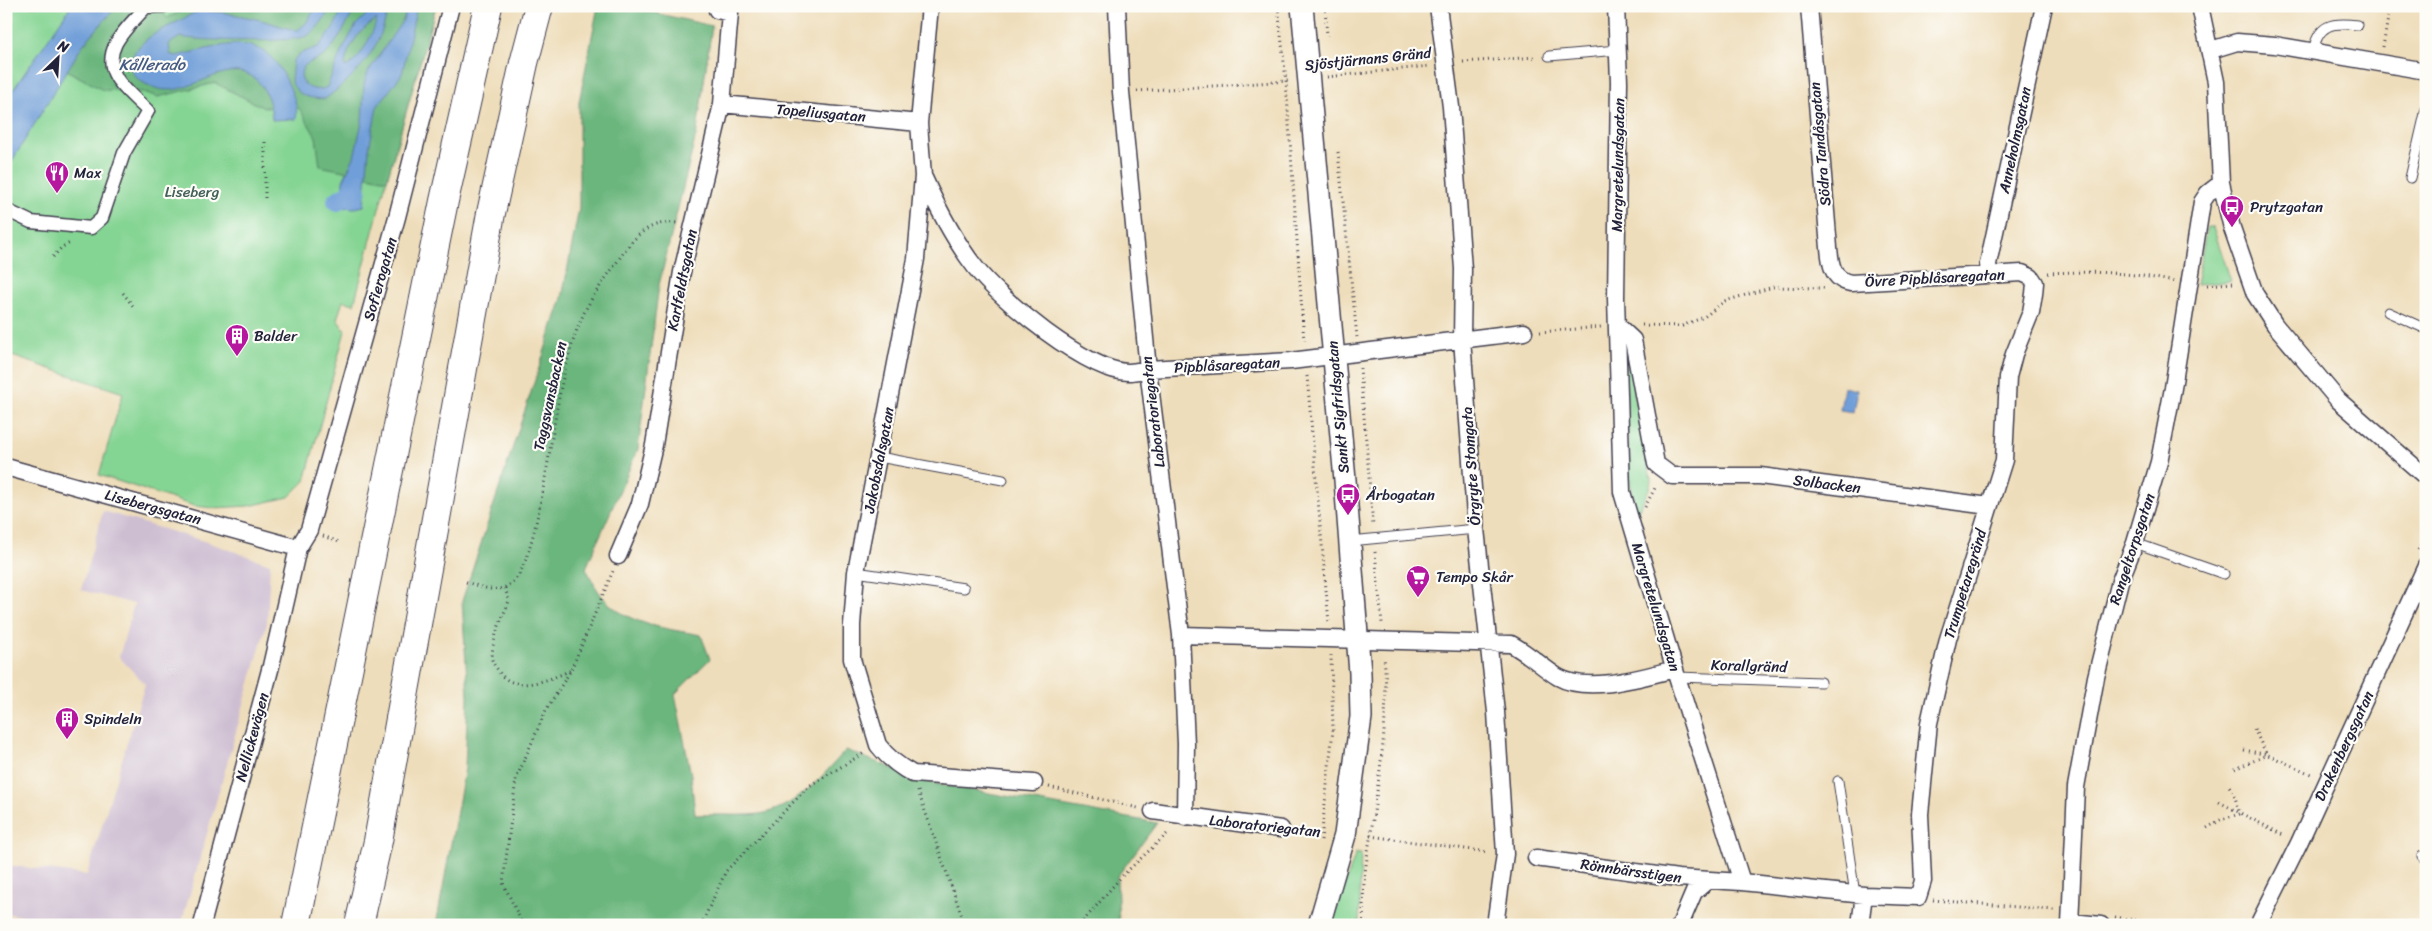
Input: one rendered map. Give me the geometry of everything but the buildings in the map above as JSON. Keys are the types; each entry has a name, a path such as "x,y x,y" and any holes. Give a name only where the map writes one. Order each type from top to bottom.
{"highway":[{"path":"296,925 444,201 488,6"},
{"path":"359,925 378,841 491,213 524,63 539,6"},
{"path":"376,925 378,841"},
{"path":"300,925 303,897"}],"street":[{"path":"6,210 31,222 91,228 102,218 124,153 148,111 115,77 111,57 115,43 146,7 164,6"},
{"name":"Sofierogatan","path":"298,548 309,530 338,428 397,218 451,6"},
{"name":"Jakobsdalsgatan","path":"930,6 920,122 924,176 916,259 856,572 852,659 878,745 886,756 913,774 1034,783"},
{"name":"Laboratoriegatan","path":"1117,6 1122,92 1148,369 1181,635 1186,744 1185,817"},
{"name":"Sankt Sigfridsgatan","path":"1302,6 1350,541 1361,717 1345,835 1319,925"},
{"name":"Örgryte Stomgata","path":"1438,6 1446,64 1463,269 1462,339 1476,529 1496,712 1505,854 1496,925"},
{"name":"Margretelundsgatan","path":"1616,6 1618,50 1618,325 1620,475 1622,492 1676,673 1742,882"},
{"name":"Södra Tandåsgatan","path":"1808,6 1828,236 1833,273 1839,280"},
{"name":"Anneholmsgatan","path":"1988,274 1988,264 2044,6"},
{"path":"2200,6 2211,50 2216,82 2221,183 2232,228 2255,294 2275,325 2338,400 2426,477"},
{"name":"Karlfeldtsgatan","path":"618,556 640,504 654,445 672,321 692,226 722,104 730,13 717,10"},
{"path":"2211,50 2236,42 2276,45 2426,71"},
{"name":"Topeliusgatan","path":"722,104 920,122"},
{"name":"Pipblåsaregatan","path":"924,176 939,212 975,267 1007,302 1076,352 1105,366 1128,372 1148,369 1306,360 1524,332"},
{"name":"Rangeltorpsgatan","path":"2071,920 2076,787 2107,628 2120,581 2135,543 2159,462 2202,202 2208,193 2221,183"},
{"name":"Övre Pipblåsaregatan","path":"1839,280 1851,283 2022,273 2031,277"},
{"name":"Trumpetaregränd","path":"1918,897 1923,880 1920,814 1929,723 1948,639 2004,460 2008,377 2014,354 2031,312 2035,283 2031,277"},
{"path":"1618,325 1633,340 1656,464 1665,473"},
{"name":"Lisebergsgatan","path":"6,467 298,548"},
{"name":"Solbacken","path":"1665,473 1672,476 1760,476 1812,481 1989,506"},
{"name":"Nellickevägen","path":"202,925 272,666 298,548"},
{"name":"Drakenbergsgatan","path":"2258,925 2299,843 2426,566"},
{"path":"1181,635 1511,644 1525,651 1559,677 1577,683 1600,683 1676,673"},
{"name":"Laboratoriegatan","path":"1152,811 1185,817 1281,828"},
{"name":"Rönnbärsstigen","path":"1536,858 1708,880 1860,894 1918,897"},
{"path":"1680,925 1694,892 1708,880"},
{"path":"1860,894 1860,925"},
{"path":"2071,920 2103,920"}],"lane":[{"path":"2313,52 2315,40 2323,30 2335,22 2357,25"},
{"path":"1549,56 1618,50"},
{"path":"2410,178 2426,109"},
{"path":"2388,312 2426,329"},
{"path":"879,457 1003,480"},
{"path":"1350,541 1476,529"},
{"path":"2135,543 2224,574"},
{"path":"856,572 964,588"},
{"name":"Korallgränd","path":"1676,673 1821,682"},
{"path":"1838,781 1860,894"}],"path":[{"path":"1278,6 1286,81 1306,360 1331,639 1333,730 1321,841"},
{"path":"2380,62 2390,6"},
{"name":"Sjöstjärnans Gränd","path":"1122,92 1286,81 1446,64 1549,56"},
{"path":"265,142 265,202"},
{"name":"Taggsvansbacken","path":"506,588 519,575 532,543 563,376 581,319 626,248 642,231 651,225 668,222 692,226"},
{"path":"53,257 62,247 76,241"},
{"path":"2048,272 2082,271 2154,277 2189,286 2235,282"},
{"path":"1524,332 1618,325 1682,326 1704,317 1725,301 1748,293 1773,287 1824,288"},
{"path":"123,294 133,306"},
{"path":"1633,532 1653,489 1665,473"},
{"path":"537,925 523,924 503,883 516,779 546,710 572,670 618,556"},
{"path":"466,582 494,590 506,588 509,601 495,633 491,658 500,675 521,684 548,680 572,670"},
{"path":"2254,729 2268,755"},
{"path":"701,925 726,871 802,793 809,786 878,745"},
{"path":"2244,750 2268,755 2328,781"},
{"path":"2235,769 2268,755"},
{"path":"913,774 933,838 965,925"},
{"path":"1034,783 1152,811"},
{"path":"2228,784 2234,794 2240,814"},
{"path":"2219,802 2299,843"},
{"path":"2206,828 2222,819 2240,814"},
{"path":"1080,925 1121,877 1185,817"},
{"name":"Laboratoriegatan","path":"1281,828 1345,835"},
{"path":"1345,835 1505,854"},
{"path":"1364,925 1363,897 1368,847"},
{"path":"1936,901 2071,920"},
{"path":"2103,920 2166,925"}],"shaded area":[{"path":"103,511 210,543 270,564 267,623 181,925 66,925 6,913 6,865 87,875 145,684 119,657 134,604 81,590"},
{"path":"6,915 8,916 53,925 6,925"}],"green space":[{"name":"Liseberg","path":"6,6 436,6 354,304 343,301 337,319 345,331 305,481 289,497 249,506 213,508 194,506 99,475 123,393 6,354"},
{"path":"117,6 158,6 167,18 192,6 436,6 387,180 320,166 316,137 299,108 262,107 215,83 158,97 143,92 103,90 66,70 82,46"},
{"path":"598,6 625,6 712,26 697,131 659,285 638,449 586,568 599,592 620,612 659,627 701,635 710,659 675,694 691,775 695,815 749,815 778,809 810,788 846,750 927,782 1157,823 1117,877 1119,925 436,925 465,768 468,696 462,601 562,298 579,208 579,102"},
{"path":"2207,227 2213,227 2231,281 2196,285"},
{"path":"1624,337 1651,479 1650,487 1636,512 1630,482"},
{"path":"1356,853 1361,854 1359,925 1331,925"}],"water":[{"path":"71,6 117,6 82,46 6,171 6,100"},
{"name":"Kållerado","path":"317,6 331,6 315,30 307,36 284,40 245,41 180,37 169,44 170,54 175,56 238,44 251,46 264,52 275,62 286,79 296,104 296,119 272,120 269,100 265,91 260,83 245,73 224,73 184,87 167,90 147,85 133,73 131,60 141,45 150,37 192,14 201,11 216,12 261,20 298,30 306,23"},
{"path":"345,6 357,6 330,50 322,57 309,63 302,70 302,80 312,89 327,87 341,52 356,25 375,6 388,6 385,21 374,48 358,70 325,99 305,96 297,90 291,81 293,61 299,54 318,47 333,28","holes":["377,19 361,53 351,64 345,67 348,53 355,40 365,28"]},
{"path":"408,6 417,6 402,74 377,107 369,149 364,206 355,208 341,207 343,181 354,157 362,122 364,84 368,72 403,20"},
{"path":"1844,387 1857,390 1853,412 1840,410"}],"waterway":[{"name":"Kållerado","path":"337,201 357,190"}],"place":[{"name":"Max","path":"57,194"},
{"name":"Prytzgatan","path":"2232,228"},
{"name":"Balder","path":"237,357"},
{"name":"Årbogatan","path":"1348,516"},
{"name":"Tempo Skår","path":"1418,598"},
{"name":"Spindeln","path":"67,740"}]}
